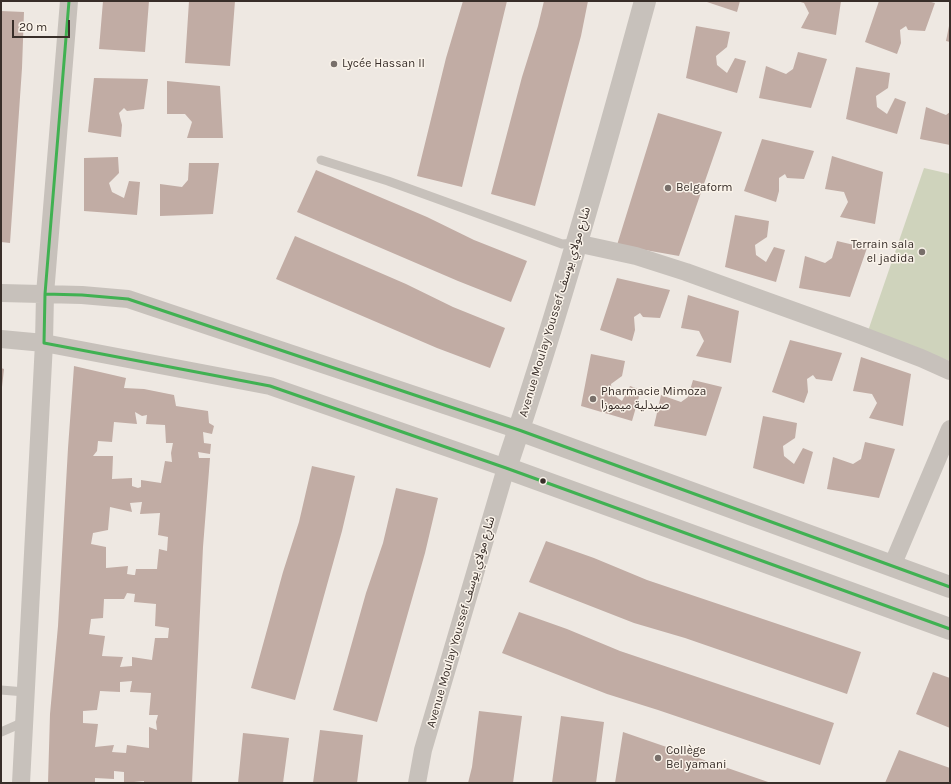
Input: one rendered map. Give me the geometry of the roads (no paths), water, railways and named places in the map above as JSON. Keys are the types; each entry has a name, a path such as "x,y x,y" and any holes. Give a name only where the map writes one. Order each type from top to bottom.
{"street":[{"path":"21,783 44,342 45,294 69,1"},
{"name":"Avenue Moulay Youssef شارع مولاي يوسف","path":"417,783 423,750 506,468 519,430 614,115 645,1"},
{"path":"576,243 636,256 686,272 922,358 950,371"},
{"path":"1,293 128,298 519,430 950,587"},
{"path":"1,339 44,342 270,386 506,468 950,629"},
{"path":"892,566 950,429"}],"lane":[{"path":"320,160 388,181 562,244 576,243"},
{"path":"1,690 25,692"},
{"path":"1,732 24,722"}],"place":[{"name":"Lycée Hassan II","path":"334,64"},
{"name":"Belgaform","path":"668,188"},
{"name":"Terrain sala el jadida","path":"922,252"},
{"name":"Pharmacie Mimoza صيدلية ميموزا","path":"593,399"},
{"name":"Collège Bel yamani","path":"658,758"}]}
